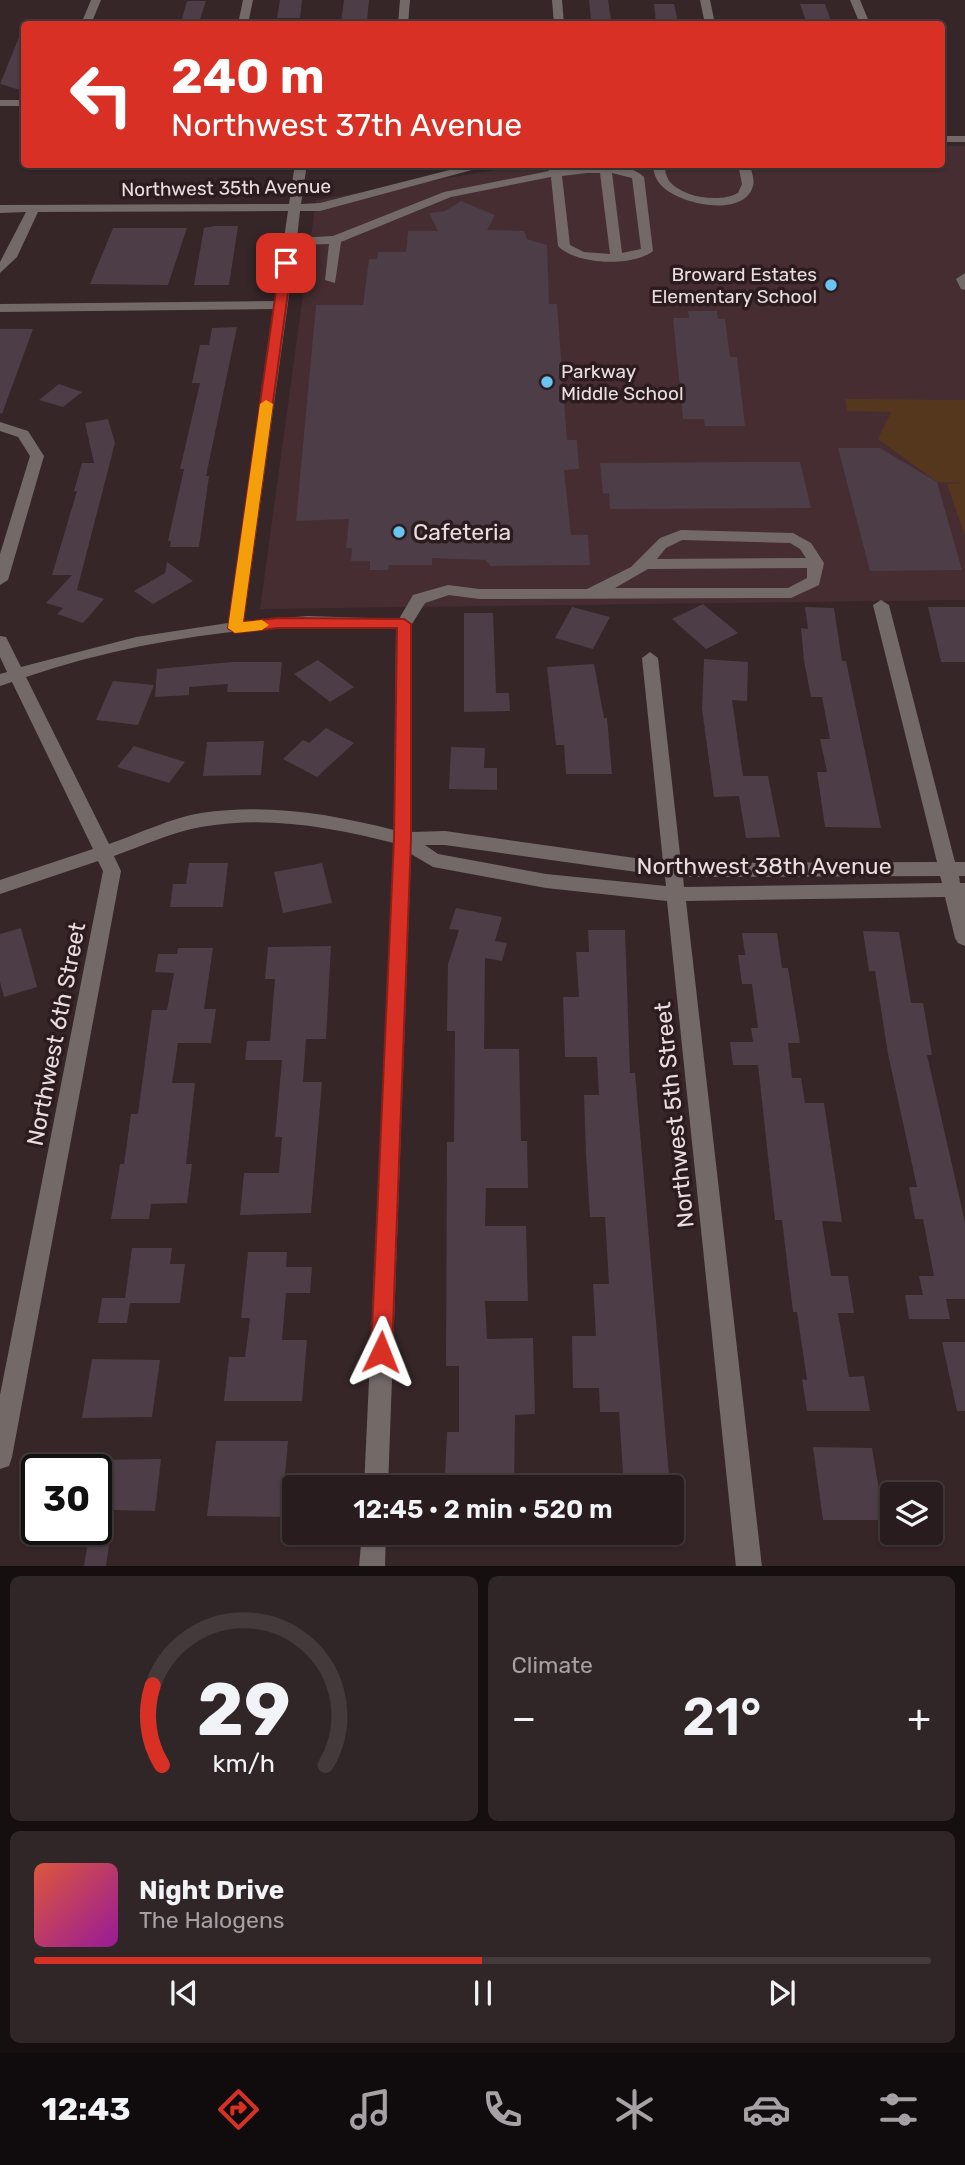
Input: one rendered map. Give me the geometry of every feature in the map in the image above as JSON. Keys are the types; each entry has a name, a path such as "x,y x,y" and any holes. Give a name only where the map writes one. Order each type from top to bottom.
{"street":[{"path":"87,21 96,0"},
{"path":"244,21 248,0"},
{"path":"403,21 405,0"},
{"path":"556,0 559,21"},
{"path":"705,0 709,21"},
{"path":"855,0 864,21"},
{"path":"0,103 21,103"},
{"path":"945,139 965,139"},
{"path":"235,628 300,168"},
{"name":"Northwest 35th Avenue","path":"0,209 294,208 352,201 473,168"},
{"path":"660,168 666,184 678,194 713,202 732,201 744,194 748,185 745,168"},
{"path":"289,242 335,240 448,194 553,169 624,170 638,177 647,251 616,256 581,255 564,246 553,169"},
{"path":"606,171 616,256"},
{"path":"448,174 466,191"},
{"path":"0,269 11,257 34,209"},
{"path":"331,280 335,240"},
{"path":"965,277 962,279 965,286"},
{"path":"0,308 280,306"},
{"path":"0,426 23,434 37,456 0,580"},
{"path":"377,1475 402,839 404,624 419,599 448,590 479,594 791,593 814,581 816,563 809,546 793,538 681,535 666,539 653,549 644,564"},
{"path":"591,593 644,564 816,563"},
{"path":"881,605 956,869 965,937"},
{"path":"9,677 75,655 161,637 278,623 404,624"},
{"name":"Northwest 6th Street","path":"0,641 9,677 105,850 112,871 0,1457"},
{"name":"Northwest 5th Street","path":"650,658 671,870 749,1566"},
{"name":"Northwest 38th Avenue","path":"0,887 200,820 270,815 357,827 402,839 445,838 671,870 753,872 956,869"},
{"name":"Northwest 38th Avenue","path":"402,839 433,860 546,881 674,894 959,890"},
{"path":"372,1566 373,1545"}],"shaded area":[{"name":"Parkway Middle School","path":"945,146 965,146 965,600 260,609 316,200 507,168 945,168"},
{"path":"845,399 965,400 965,536 947,484 962,483 937,482 878,439 891,412 847,411"}],"building":[{"path":"280,0 302,0 300,18 277,18"},
{"path":"344,0 369,0 367,21 341,21"},
{"path":"589,0 608,0 611,20 591,20"},
{"path":"187,1 206,1 199,21 181,21"},
{"path":"654,4 674,4 678,21 656,21"},
{"path":"800,4 825,4 831,21 806,21"},
{"path":"21,32 21,90 0,84"},
{"path":"461,201 495,215 487,230 524,231 527,239 547,245 549,304 557,304 567,440 577,440 579,469 564,470 571,535 588,535 590,565 490,566 486,560 432,558 432,565 389,565 388,570 370,570 370,561 351,561 352,548 346,548 349,519 296,521 316,305 363,305 369,259 377,259 378,252 406,252 408,231 438,231 429,213 445,211"},
{"path":"238,226 229,285 194,285 204,228"},
{"path":"113,228 187,228 168,285 90,284"},
{"path":"688,311 717,311 718,319 725,319 730,357 737,357 745,426 705,426 704,419 683,419 673,318 689,318"},
{"path":"237,327 206,476 209,476 199,547 170,547 171,541 168,541 184,469 180,469 200,383 192,383 200,345 209,345 212,328"},
{"path":"0,329 33,329 2,414 0,413"},
{"path":"59,384 82,392 63,407 39,400"},
{"path":"108,419 115,443 77,590 104,599 83,623 57,614 63,608 46,603 72,575 52,575 77,491 74,491 82,463 94,463 85,423"},
{"path":"838,448 880,448 937,482 962,570 870,571"},
{"path":"800,462 811,508 610,509 609,493 603,494 600,463"},
{"path":"167,562 193,581 153,604 134,591 165,573"},
{"path":"703,604 738,633 706,649 672,619"},
{"path":"572,607 610,617 593,649 555,638"},
{"path":"805,607 834,608 842,661 846,661 881,828 825,827 817,772 827,772 820,739 830,739 822,697 811,697 804,661 801,628 808,629"},
{"path":"928,607 965,607 965,662 941,662"},
{"path":"464,613 493,613 496,693 509,693 510,711 464,712"},
{"path":"704,659 748,662 747,701 732,700 743,776 768,776 780,837 746,838 739,796 714,797 702,709"},
{"path":"318,660 354,687 330,702 294,674"},
{"path":"232,662 282,662 279,692 227,692 228,684 189,687 189,695 155,697 157,669"},
{"path":"594,664 604,718 607,718 612,774 566,774 564,745 556,745 547,667"},
{"path":"113,681 154,685 138,725 96,720"},
{"path":"326,728 354,743 317,777 283,759 303,740 309,743"},
{"path":"264,741 261,775 203,776 207,742"},
{"path":"134,746 185,762 169,783 117,767"},
{"path":"451,747 485,748 484,768 497,768 497,790 449,789"},
{"path":"189,863 228,863 223,907 170,907 173,884 186,884"},
{"path":"322,863 332,903 283,913 274,872"},
{"path":"456,908 502,917 495,941 507,943 502,961 485,958 484,1049 519,1049 521,1141 527,1141 528,1188 486,1188 485,1226 526,1226 528,1301 485,1301 487,1339 533,1338 535,1414 515,1415 514,1475 445,1474 447,1432 459,1432 459,1366 446,1366 447,1142 454,1142 455,1031 447,1031 448,964 459,930 449,929"},
{"path":"21,928 37,987 4,997 0,982 0,934"},
{"path":"588,930 625,930 630,1073 635,1073 669,1475 623,1475 619,1412 600,1412 599,1388 573,1388 572,1336 596,1336 593,1284 609,1284 605,1217 590,1217 586,1154 584,1095 599,1095 597,1057 565,1057 563,997 579,997 576,952 589,952"},
{"path":"863,931 899,932 911,1003 923,1003 932,1055 927,1055 965,1222 965,1299 946,1299 950,1319 909,1319 905,1295 923,1295 919,1276 934,1276 923,1219 915,1219 909,1187 917,1187 888,1054 875,971 869,971"},
{"path":"742,933 777,933 782,968 788,968 800,1043 788,1043 792,1078 801,1078 805,1103 824,1103 842,1222 822,1221 831,1276 848,1276 854,1313 838,1313 849,1377 864,1376 870,1411 807,1411 802,1379 807,1380 797,1312 793,1312 782,1220 775,1220 758,1065 733,1065 730,1042 753,1042 751,1028 758,1028 752,984 742,984 738,955 745,955"},
{"path":"331,946 326,1039 306,1039 303,1082 322,1082 311,1213 240,1215 244,1173 279,1173 282,1137 275,1137 282,1060 245,1060 247,1041 270,1041 275,979 265,979 268,947"},
{"path":"178,948 213,948 204,1009 216,1009 211,1043 178,1043 172,1083 195,1083 186,1164 192,1164 187,1203 151,1204 149,1219 111,1219 120,1164 124,1164 131,1114 138,1114 152,1010 167,1010 174,973 155,972 158,954 177,954"},
{"path":"132,1248 172,1248 170,1264 185,1264 180,1303 130,1303 127,1323 98,1323 102,1298 125,1298"},
{"path":"248,1252 287,1252 286,1267 312,1267 310,1293 286,1293 282,1340 307,1340 302,1401 224,1401 229,1357 245,1357 250,1318 241,1318"},
{"path":"942,1342 965,1342 965,1411 957,1411"},
{"path":"92,1359 160,1360 152,1417 82,1418"},
{"path":"216,1441 288,1441 285,1475 282,1475 282,1517 207,1516"},
{"path":"813,1447 872,1448 880,1496 880,1520 823,1520"},
{"path":"161,1459 155,1511 114,1510 112,1524 112,1460"},
{"path":"88,1545 109,1545 106,1566 84,1566"}],"slow traffic":[{"path":"262,625 235,628 266,404"}],"place":[{"name":"Broward Estates Elementary School","path":"831,285"},
{"name":"Parkway Middle School","path":"547,382"},
{"name":"Cafeteria","path":"399,532"}],"route":[{"path":"286,263 235,628 278,623 404,624 402,839 381,1352"}]}
